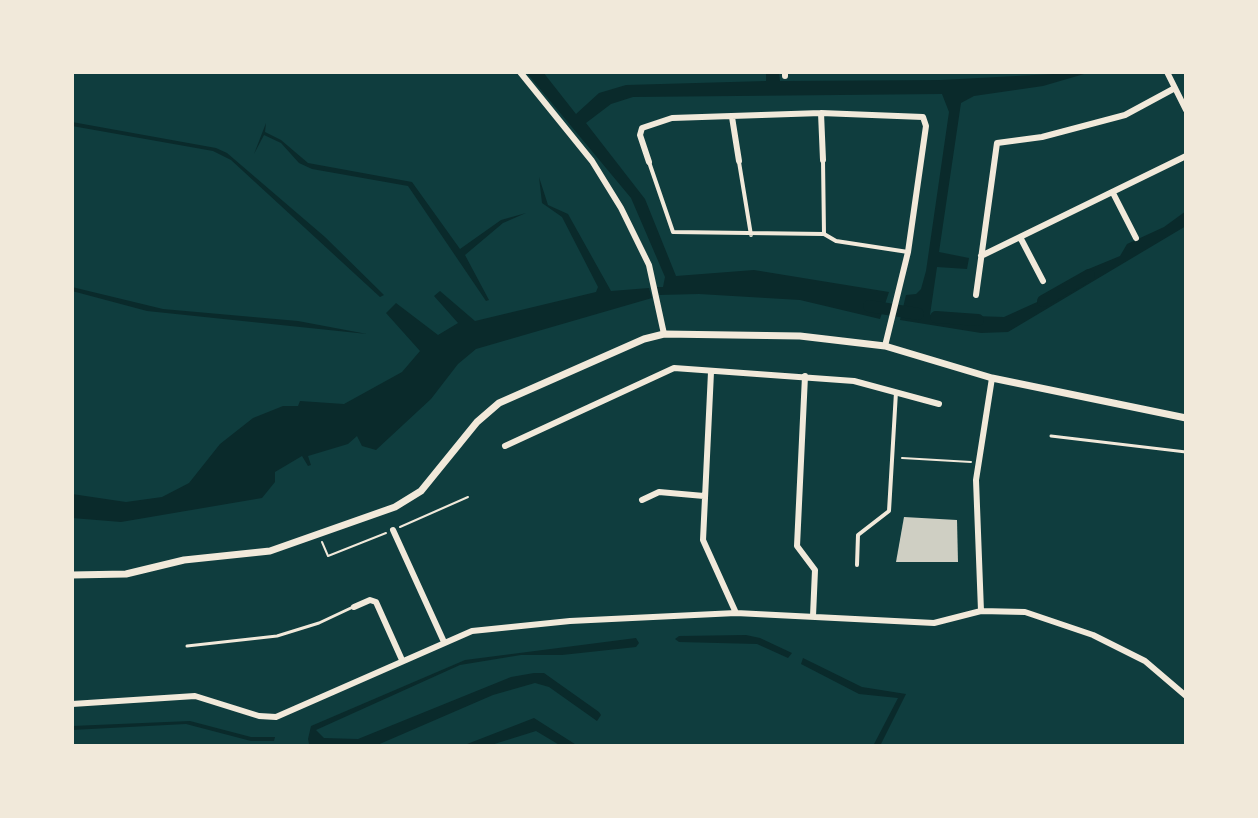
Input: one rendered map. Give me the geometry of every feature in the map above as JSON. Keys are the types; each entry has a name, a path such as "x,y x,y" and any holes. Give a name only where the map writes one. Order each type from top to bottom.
{"street":[{"path":"520,72 592,161 630,226 654,285 664,334"},
{"path":"1167,72 1186,110"},
{"path":"976,295 997,143 1042,137 1125,115 1175,88"},
{"path":"821,113 824,234"},
{"path":"885,346 908,252 926,126 923,117 821,113 672,118 642,128 640,135 673,232 824,234 836,241 908,252"},
{"path":"732,117 751,235"},
{"path":"981,256 1186,156"},
{"path":"1113,193 1136,238"},
{"path":"1020,237 1043,281"},
{"path":"72,575 126,574 184,560 279,549 395,507 421,491 477,422 499,403 644,339 664,334 811,337 885,346 992,378 1186,418"},
{"path":"505,446 665,370 854,381 939,404"},
{"path":"711,372 703,540 736,613"},
{"path":"805,376 797,546 815,570 813,616"},
{"path":"981,611 975,526 978,463 992,378"},
{"path":"857,565 858,535 889,511 896,392"},
{"path":"642,500 659,492 704,496"},
{"path":"393,530 444,642"},
{"path":"354,607 370,600 376,602 402,660"},
{"path":"72,704 195,696 259,716 276,717 472,631 736,613 934,623 981,611 1025,612 1093,635 1145,661 1186,696"}],"lane":[{"path":"1051,436 1186,452"},
{"path":"187,646 277,636 319,623 354,607"}],"path":[{"path":"892,458 978,463"}],"water":[{"path":"526,72 543,72 576,114 599,93 626,85 766,81 766,72 779,72 780,81 941,80 1091,72 1043,86 974,96 961,103 939,252 969,258 967,269 937,267 930,315 955,323 974,316 1004,317 1057,293 1080,280 1086,270 1120,256 1127,244 1164,227 1186,211 1186,226 1008,332 981,333 900,320 906,295 916,294 921,289 926,271 949,112 942,94 633,97 611,104 586,123 645,199 676,276 754,270 889,292 880,319 800,300 699,294 659,295 657,287 663,287 665,277 631,198"},
{"path":"72,122 216,148 227,153 325,237 384,295 380,297 231,160 213,151 72,126"},
{"path":"266,123 265,132 281,140 308,163 412,182 460,249 501,220 526,213 503,223 465,255 489,300 486,301 408,186 312,169 299,163 281,143 264,135 254,154"},
{"path":"539,177 548,205 568,214 611,291 649,288 652,298 476,349 458,364 431,399 376,450 362,446 357,436 348,444 308,456 311,465 308,466 302,456 275,472 275,482 262,498 121,522 72,518 72,494 126,502 162,497 189,483 220,444 253,418 283,406 298,406 300,401 344,404 402,372 420,351 386,313 396,303 438,335 458,323 434,296 440,291 475,321 596,292 598,287 562,217 542,203"},
{"path":"72,287 163,309 298,321 367,334 147,311 72,291"},
{"path":"746,635 792,653 788,658 757,644 679,642 675,639 679,636"},
{"path":"636,638 639,643 636,647 562,655 521,655 460,665 316,730 324,738 358,739 511,677 534,673 544,673 599,712 601,715 597,721 549,687 535,683 493,695 375,746 309,744 311,726 465,660"},
{"path":"803,658 862,687 906,694 880,746 873,746 898,698 859,694 801,664"},
{"path":"534,718 578,746 561,746 536,731 488,746 462,746"},
{"path":"190,721 251,737 275,737 274,741 251,741 186,724 72,730 72,726"}],"building":[{"path":"904,517 957,520 958,562 896,562"}],"waterway":[{"path":"1043,301 1089,275"},
{"path":"869,306 918,314"},
{"path":"936,317 978,320"}]}
